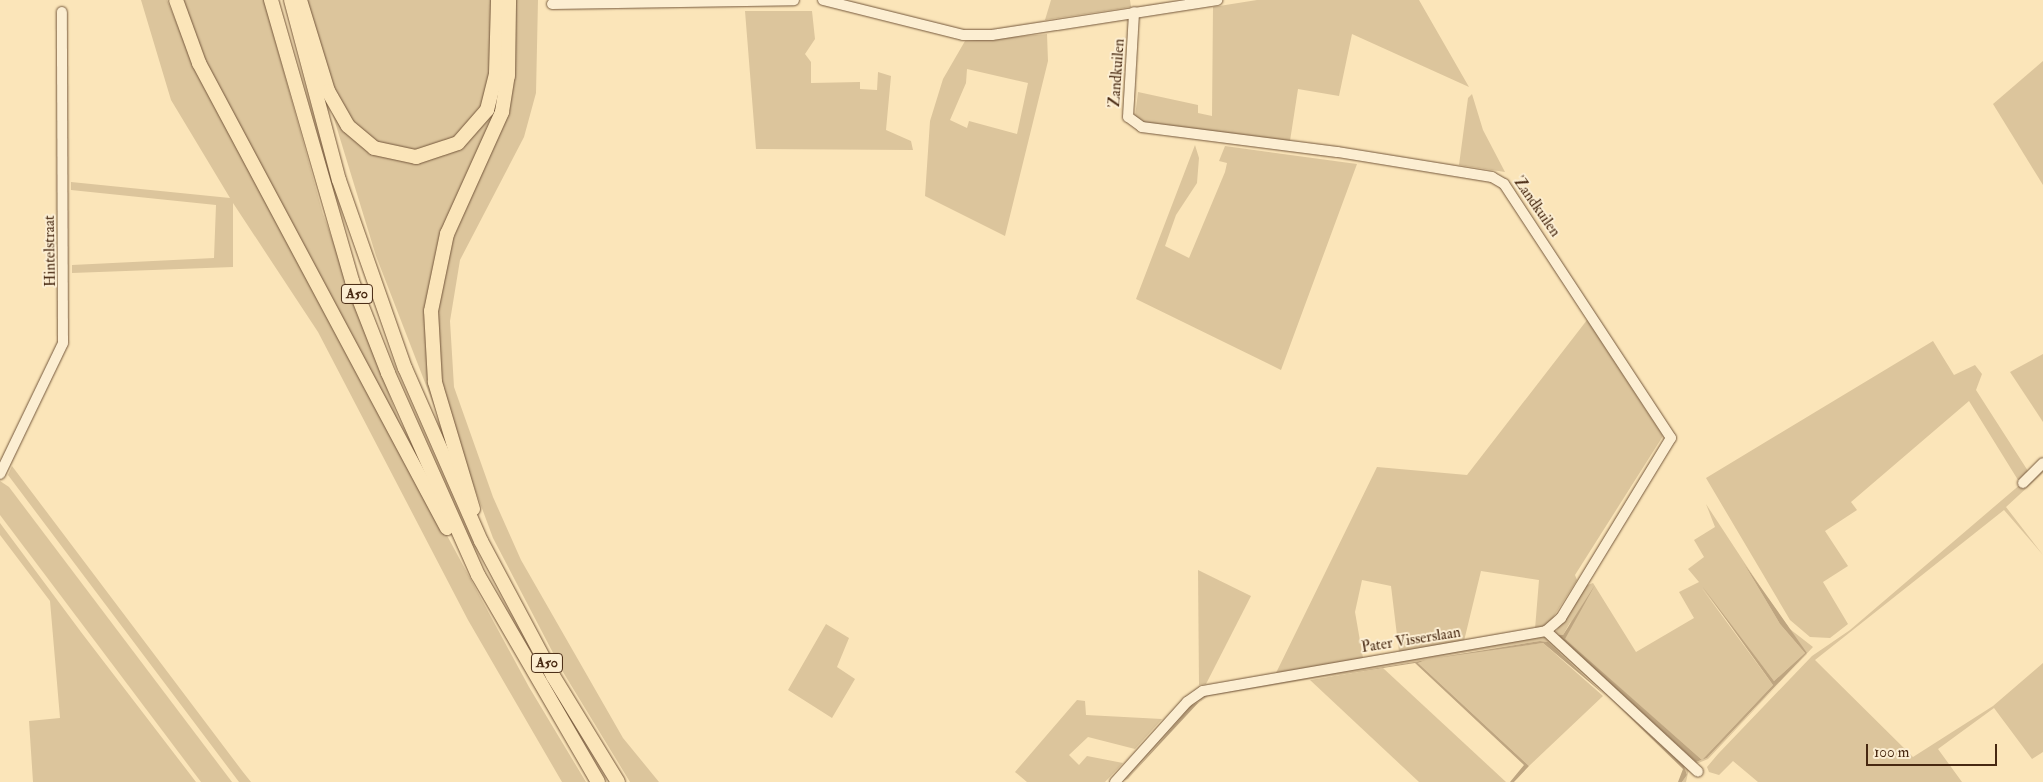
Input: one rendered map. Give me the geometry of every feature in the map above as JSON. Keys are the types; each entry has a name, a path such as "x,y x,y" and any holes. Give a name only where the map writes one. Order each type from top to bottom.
{"highway":[{"name":"A50","path":"176,0 199,63 428,493 462,554 478,575"},
{"name":"A50","path":"271,0 352,281 430,472 478,575 598,782"},
{"name":"A50","path":"291,0 368,270 405,368 481,541 553,676 618,782"},
{"path":"300,0 328,91 348,126 374,148 416,157 458,143 487,110 496,73 498,0"},
{"name":"A50","path":"481,541 438,398 430,325 447,234 502,112 508,76 509,0"}],"street":[{"path":"552,4 794,0"},
{"path":"823,0 963,35 992,35 1217,0"},
{"name":"Hintelstraat","path":"0,474 63,343 62,12"},
{"name":"Zandkuilen","path":"1134,12 1128,117 1142,127 1492,177 1511,192 1671,438 1561,618 1546,631"},
{"path":"2023,482 2043,463"},
{"path":"1546,631 1698,772"},
{"name":"Pater Visserslaan","path":"1115,782 1187,702 1203,691 1546,631"}],"shaded area":[{"path":"141,0 167,0 199,77 529,687 586,782 562,782 468,620 318,332 233,203 233,267 72,273 72,265 214,258 216,205 71,190 71,182 230,198 171,100"},
{"path":"180,0 264,0 323,214 406,440 192,38"},
{"path":"304,0 495,0 490,90 471,128 435,150 390,150 362,135 336,98"},
{"path":"513,0 538,0 536,93 524,137 460,260 450,321 454,387 493,497 521,560 623,738 659,782 630,782 563,672 493,538 442,400 435,316 443,262 489,156"},
{"path":"1051,0 1130,0 1131,7 1045,20"},
{"path":"1257,0 1419,0 1469,87 1352,34 1339,96 1298,89 1290,141 1140,123 1135,117 1138,92 1198,105 1198,113 1212,116 1213,7"},
{"path":"745,11 812,11 815,39 805,54 811,62 811,83 860,82 860,89 877,90 878,72 891,76 886,130 911,141 913,150 756,149"},
{"path":"1047,34 1048,61 1005,236 925,196 930,121 943,79 965,41","holes":["967,69 1028,83 1017,134 969,121 967,128 950,120 966,83"]},
{"path":"2043,61 2043,185 1993,104"},
{"path":"499,83 500,106 430,294 448,442 376,256 327,96 350,135 426,160 451,152 480,128"},
{"path":"1472,94 1483,130 1505,172 1459,165 1468,98"},
{"path":"1195,145 1199,158 1197,183 1176,215 1165,246 1189,258 1225,172 1227,163 1219,161 1225,146 1357,164 1281,370 1136,299"},
{"path":"1587,320 1663,436 1575,575 1577,580 1547,627 1535,629 1539,580 1481,571 1464,641 1399,652 1391,586 1362,580 1355,612 1363,658 1276,673 1377,467 1467,475"},
{"path":"1933,341 1954,375 1975,365 1982,374 1976,390 2028,471 2018,480 1969,401 1851,502 1857,510 1825,531 1848,566 1823,582 1848,624 1830,638 1810,637 1790,620 1706,478"},
{"path":"2043,354 2043,422 2010,372"},
{"path":"2043,465 2043,473 2006,507 2043,555 2004,510 1815,660 1913,757 1993,706 2043,663 2043,752 2032,759 1994,708 1938,749 1962,782 1758,782 1733,761 1719,775 1709,772 1707,767 1718,754 1812,656 1850,630"},
{"path":"12,466 251,782 239,782 8,475"},
{"path":"0,481 9,487 232,782 201,782 0,515"},
{"path":"1706,504 1761,588 1743,562 1780,624 1805,653 1774,681 1701,587 1773,685 1702,760 1707,758 1785,677 1708,759 1696,764 1554,635 1582,587 1593,583 1636,652 1694,618 1679,592 1699,582 1688,569 1704,557 1694,540 1715,527","holes":["1571,621 1564,639 1702,760 1696,762 1558,635 1563,635"]},
{"path":"0,523 196,782 33,782 29,721 60,718 50,601 0,535"},
{"path":"1743,562 1807,653 1707,758 1702,760 1773,685 1702,586 1774,681 1805,653 1780,624"},
{"path":"1198,570 1251,596 1206,684 1199,685"},
{"path":"1595,585 1565,639 1702,760 1696,762 1558,635 1563,635"},
{"path":"826,624 849,638 837,667 855,679 832,718 788,690"},
{"path":"1789,629 1813,647 1807,654"},
{"path":"1539,636 1546,637 1689,769 1686,782 1682,782 1687,775 1684,766 1548,642 1540,641 1437,657 1543,643 1603,696 1529,766 1418,663 1426,660 1208,696 1191,706 1128,779 1117,782 1195,697"},
{"path":"1540,641 1548,642 1606,696 1543,643 1436,658"},
{"path":"1426,660 1418,663 1529,766 1514,782 1510,782 1524,765 1415,663 1306,680"},
{"path":"1383,668 1506,782 1419,782 1310,680"},
{"path":"1211,695 1199,702 1133,773 1191,706"},
{"path":"1077,700 1085,701 1086,715 1162,719 1135,749 1088,737 1069,755 1079,765 1087,756 1123,763 1105,782 1027,782 1015,772"},
{"path":"1612,700 1684,766 1687,775 1682,782 1678,782 1683,769"}]}
